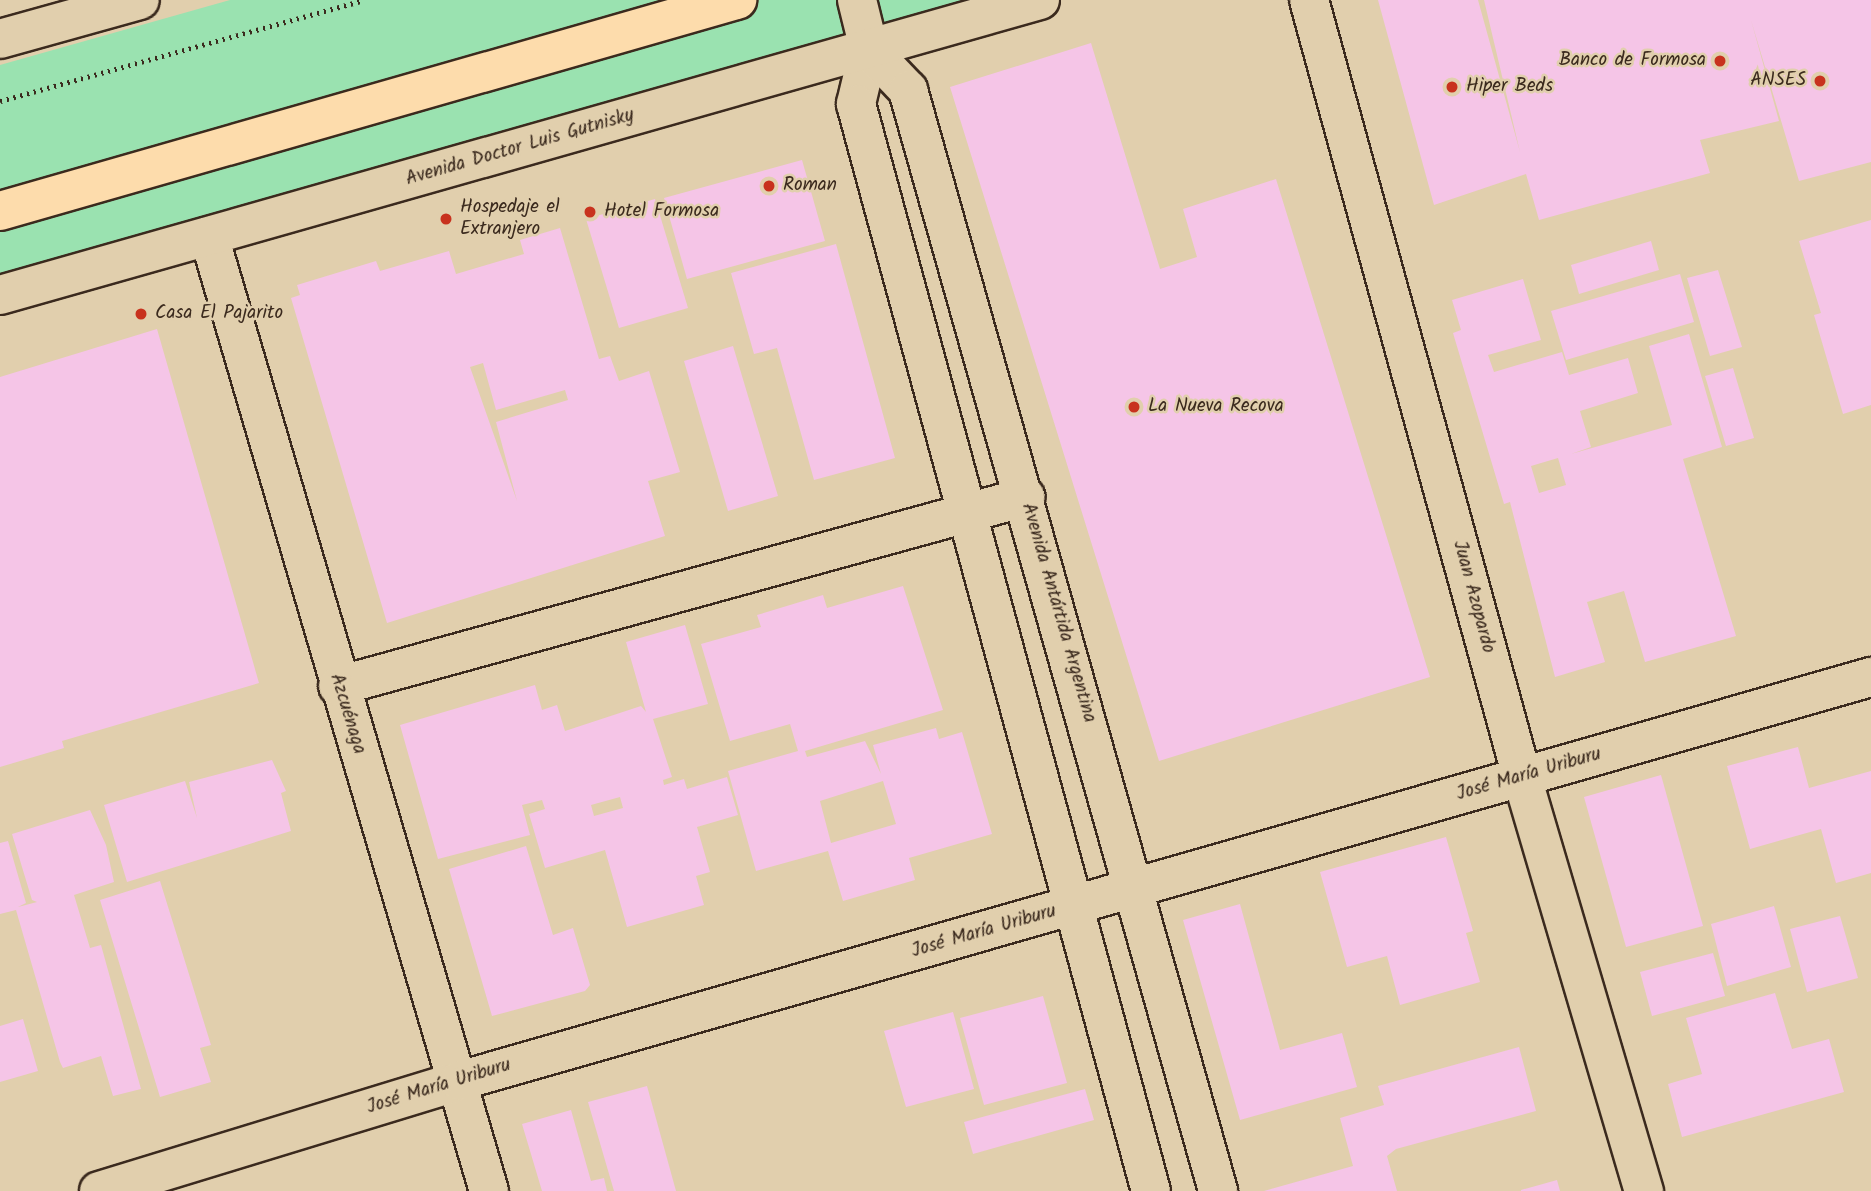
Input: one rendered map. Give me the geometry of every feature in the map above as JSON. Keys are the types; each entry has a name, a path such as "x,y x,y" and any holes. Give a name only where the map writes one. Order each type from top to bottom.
{"main road":[{"path":"0,211 737,0"}],"street":[{"path":"0,39 140,0"},
{"name":"Avenida Antártida Argentina","path":"857,0 869,49 856,104 963,513 1151,1191"},
{"name":"Avenida Doctor Luis Gutnisky","path":"0,295 1040,0"},
{"name":"Juan Azopardo","path":"1309,0 1522,777 1644,1191"},
{"name":"Avenida Antártida Argentina","path":"869,49 908,90 1026,497 1218,1191"},
{"name":"Azcuénaga","path":"209,236 338,686 459,1081 489,1191"},
{"path":"338,686 1026,497"},
{"name":"José María Uriburu","path":"99,1191 459,1081 1871,677"}],"path":[{"path":"0,101 363,0"}],"green space":[{"path":"230,0 992,0 0,280 0,65"}],"building":[{"path":"1378,0 1478,0 1520,152 1484,0 1871,0 1871,162 1799,181 1751,20 1779,121 1700,140 1710,173 1539,220 1526,174 1434,205"},
{"path":"1091,43 1160,269 1197,257 1183,209 1276,179 1430,677 1159,761 950,87"},
{"path":"802,160 825,241 687,279 664,198"},
{"path":"655,199 688,308 619,328 586,219"},
{"path":"1871,220 1871,405 1843,414 1814,315 1821,313 1799,241"},
{"path":"560,228 599,359 610,356 619,381 649,371 680,472 648,481 665,536 387,623 291,298 300,295 297,285 376,261 380,271 449,251 456,274 524,254 520,240","holes":["483,363 496,410 565,390 568,400 496,422 517,501 470,367"]},
{"path":"1651,241 1659,270 1579,294 1571,265"},
{"path":"836,244 895,458 814,480 777,348 754,354 731,273"},
{"path":"1718,270 1742,347 1710,356 1687,278"},
{"path":"1680,274 1694,322 1566,360 1551,311"},
{"path":"1523,279 1541,340 1488,355 1494,372 1562,352 1569,375 1628,358 1638,393 1580,411 1591,447 1571,454 1672,425 1649,346 1689,334 1722,447 1683,459 1736,636 1645,662 1624,591 1587,602 1605,662 1555,677 1510,502 1504,504 1453,333 1461,330 1452,300","holes":["1558,458 1566,485 1539,493 1531,466"]},
{"path":"157,329 259,683 62,741 64,748 0,767 0,377"},
{"path":"733,346 778,496 728,511 684,361"},
{"path":"1733,368 1754,438 1726,446 1705,376"},
{"path":"903,586 943,710 805,751 807,757 865,741 881,774 873,745 936,728 939,739 962,732 992,834 909,858 915,880 843,901 828,851 756,871 728,771 798,751 790,724 730,741 701,644 761,627 757,615 823,595 827,608","holes":["883,781 896,824 831,843 820,801"]},
{"path":"685,625 708,704 653,719 672,777 663,780 664,785 684,779 687,789 727,777 738,815 697,827 710,872 696,876 704,905 627,927 605,850 545,868 529,814 545,809 542,800 522,805 530,835 438,859 400,725 535,685 542,710 557,705 565,731 641,706 646,712 626,642","holes":["620,797 623,808 594,816 591,805"]},
{"path":"1798,747 1809,788 1871,771 1871,873 1836,883 1821,829 1750,849 1727,766"},
{"path":"272,760 286,791 281,793 291,831 127,882 104,805 185,781 197,818 189,782"},
{"path":"1661,775 1703,926 1626,947 1584,797"},
{"path":"90,810 106,845 114,882 74,895 90,948 101,945 141,1089 113,1096 101,1056 63,1068 16,910 0,914 0,843 8,841 26,903 18,907 37,902 32,900 12,834"},
{"path":"1446,837 1473,931 1466,933 1480,982 1400,1005 1387,956 1347,967 1320,872"},
{"path":"526,846 553,935 573,928 590,985 585,991 492,1016 449,869"},
{"path":"160,881 211,1045 200,1048 211,1082 160,1097 100,900"},
{"path":"1240,904 1280,1050 1342,1033 1357,1087 1240,1120 1183,920"},
{"path":"1774,906 1791,967 1727,986 1711,924"},
{"path":"1840,916 1858,978 1807,992 1790,929"},
{"path":"1713,953 1725,996 1652,1016 1640,972"},
{"path":"1775,993 1792,1049 1829,1039 1844,1092 1682,1137 1668,1084 1702,1074 1686,1018"},
{"path":"1043,996 1067,1083 984,1105 960,1018"},
{"path":"953,1012 974,1089 906,1107 884,1031"},
{"path":"23,1019 38,1071 0,1082 0,1026"},
{"path":"1519,1047 1536,1111 1396,1149 1387,1156 1397,1191 1264,1191 1353,1166 1340,1118 1384,1105 1378,1086"},
{"path":"647,1086 676,1191 614,1191 588,1102"},
{"path":"1085,1089 1094,1120 973,1154 964,1122"},
{"path":"571,1110 591,1181 604,1178 607,1191 542,1191 522,1124"},
{"path":"1557,1180 1560,1191 1521,1191 1521,1190"}],"place":[{"name":"Banco de Formosa","path":"1720,61"},
{"name":"ANSES","path":"1820,81"},
{"name":"Hiper Beds","path":"1452,87"},
{"name":"Roman","path":"769,186"},
{"name":"Hotel Formosa","path":"590,212"},
{"name":"Hospedaje el Extranjero","path":"446,219"},
{"name":"Casa El Pajarito","path":"141,314"},
{"name":"La Nueva Recova","path":"1134,407"}]}
